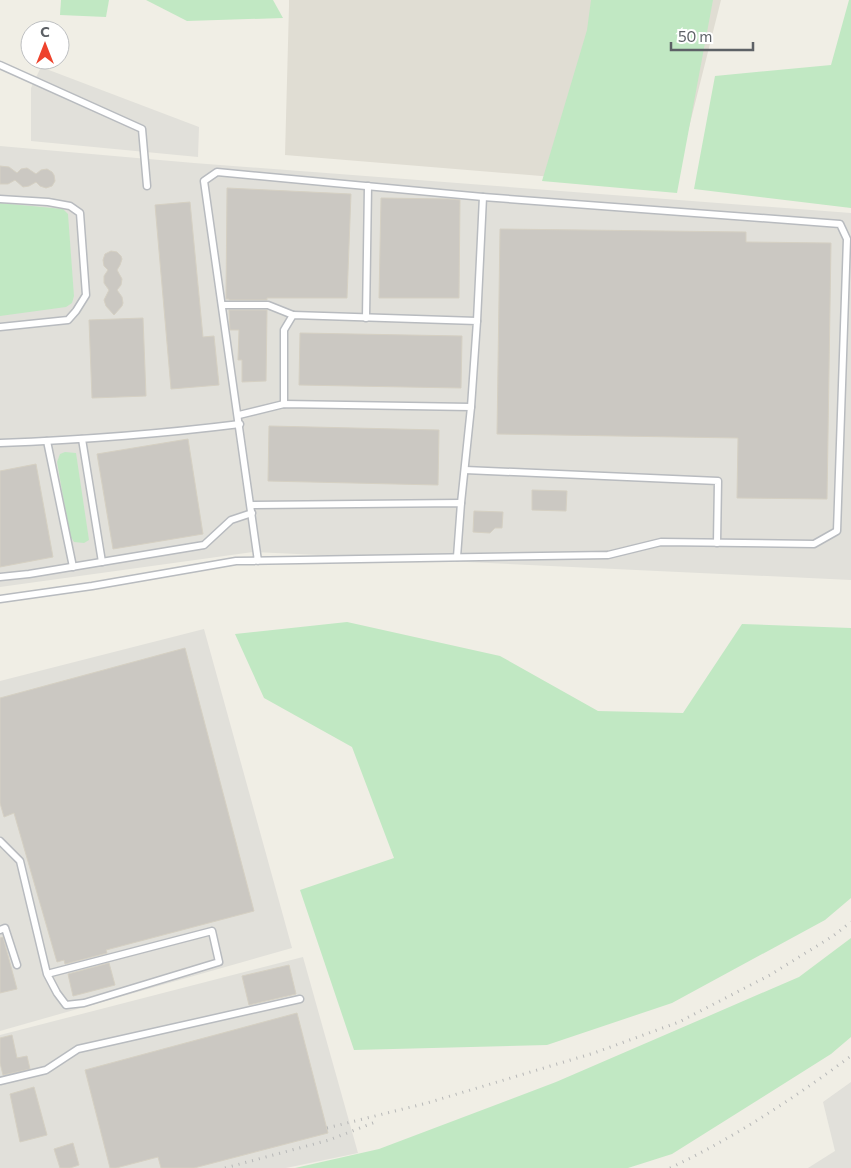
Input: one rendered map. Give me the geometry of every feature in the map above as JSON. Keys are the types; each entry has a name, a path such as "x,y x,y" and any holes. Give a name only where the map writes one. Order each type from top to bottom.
{"lane":[{"path":"0,64 142,129 147,186"},
{"path":"0,599 92,586 236,561 258,561 457,557 608,555 662,542 814,544 837,531 847,239 840,224 483,197 217,172 204,182 240,424 258,561"},
{"path":"366,318 368,186"},
{"path":"457,557 471,407 483,197"},
{"path":"0,199 48,202 70,206 80,213 86,296 68,320 0,327"},
{"path":"222,304 268,304 293,316 477,321"},
{"path":"284,404 284,330 293,316"},
{"path":"238,415 284,404 471,407"},
{"path":"0,443 172,432 240,424"},
{"path":"82,439 102,562"},
{"path":"47,441 73,567"},
{"path":"465,470 718,481 718,543"},
{"path":"251,505 461,503"},
{"path":"0,577 30,574 204,545 231,520 252,513"},
{"path":"0,841 20,861 47,974 66,1005 84,1003 219,962 212,931 47,974"},
{"path":"0,930 4,928 17,965"},
{"path":"0,1082 46,1070 78,1049 300,999"}],"shaded area":[{"path":"289,0 721,0 674,187 285,155"},
{"path":"40,70 49,70 199,127 198,157 31,141 31,88"},
{"path":"0,146 194,163 851,213 851,580 253,552 0,587"},
{"path":"204,629 292,948 0,1031 0,681"},
{"path":"303,957 358,1153 286,1168 0,1168 0,1035"},
{"path":"851,1082 851,1168 808,1168 835,1151 823,1102"}],"green space":[{"path":"61,0 109,0 106,17 60,15"},
{"path":"146,0 273,0 283,18 187,21"},
{"path":"591,0 713,0 677,193 542,181 587,30"},
{"path":"849,0 851,0 851,208 694,189 715,76 831,65"},
{"path":"0,203 63,209 68,214 74,296 72,303 66,307 0,316"},
{"path":"65,452 76,453 89,540 84,543 74,542 70,536 57,462 60,454"},
{"path":"347,622 500,656 598,711 683,713 742,624 851,628 851,898 825,920 672,1003 547,1045 354,1050 300,890 394,858 352,747 264,698 235,634"},
{"path":"851,938 851,1037 831,1054 672,1154 628,1168 295,1168 379,1149 556,1082 799,977"}],"building":[{"path":"0,166 9,167 17,173 21,169 27,168 36,174 41,170 47,169 54,175 55,181 52,186 46,188 36,182 23,187 15,180 8,184 0,184"},
{"path":"227,188 351,194 347,298 226,299"},
{"path":"381,198 460,200 459,298 379,298"},
{"path":"190,202 203,337 214,336 219,385 171,389 155,205"},
{"path":"500,229 746,232 746,242 831,243 827,499 737,498 738,438 497,434"},
{"path":"111,251 117,252 122,259 117,270 122,279 121,285 117,290 122,297 123,303 114,315 106,306 104,300 109,290 104,283 104,276 108,270 104,266 103,260 105,254"},
{"path":"229,310 267,310 266,381 242,382 242,360 238,360 239,330 230,330"},
{"path":"143,318 146,396 92,398 89,320"},
{"path":"300,333 462,336 461,388 299,385"},
{"path":"269,426 439,430 438,485 268,481"},
{"path":"188,439 203,534 113,549 97,454"},
{"path":"36,464 53,557 0,567 0,471"},
{"path":"532,490 567,491 566,511 532,510"},
{"path":"474,511 503,512 502,528 495,528 490,533 473,532"},
{"path":"185,648 254,911 106,950 107,953 65,964 64,960 57,962 14,813 4,817 0,803 0,698"},
{"path":"3,937 17,989 0,993 0,938"},
{"path":"109,963 115,985 73,996 68,974"},
{"path":"289,965 296,994 249,1005 242,976"},
{"path":"297,1013 328,1133 194,1168 161,1168 158,1157 110,1168 85,1070"},
{"path":"12,1035 17,1058 27,1056 30,1069 3,1075 0,1063 0,1038"},
{"path":"34,1087 47,1135 20,1142 10,1094"},
{"path":"73,1143 79,1165 70,1168 60,1168 54,1149"}],"railway":[{"path":"327,1128 427,1103 594,1053 679,1022 770,975 833,936 851,922"},
{"path":"670,1168 717,1144 763,1116 851,1056"},
{"path":"225,1168 329,1140 378,1121"}]}
